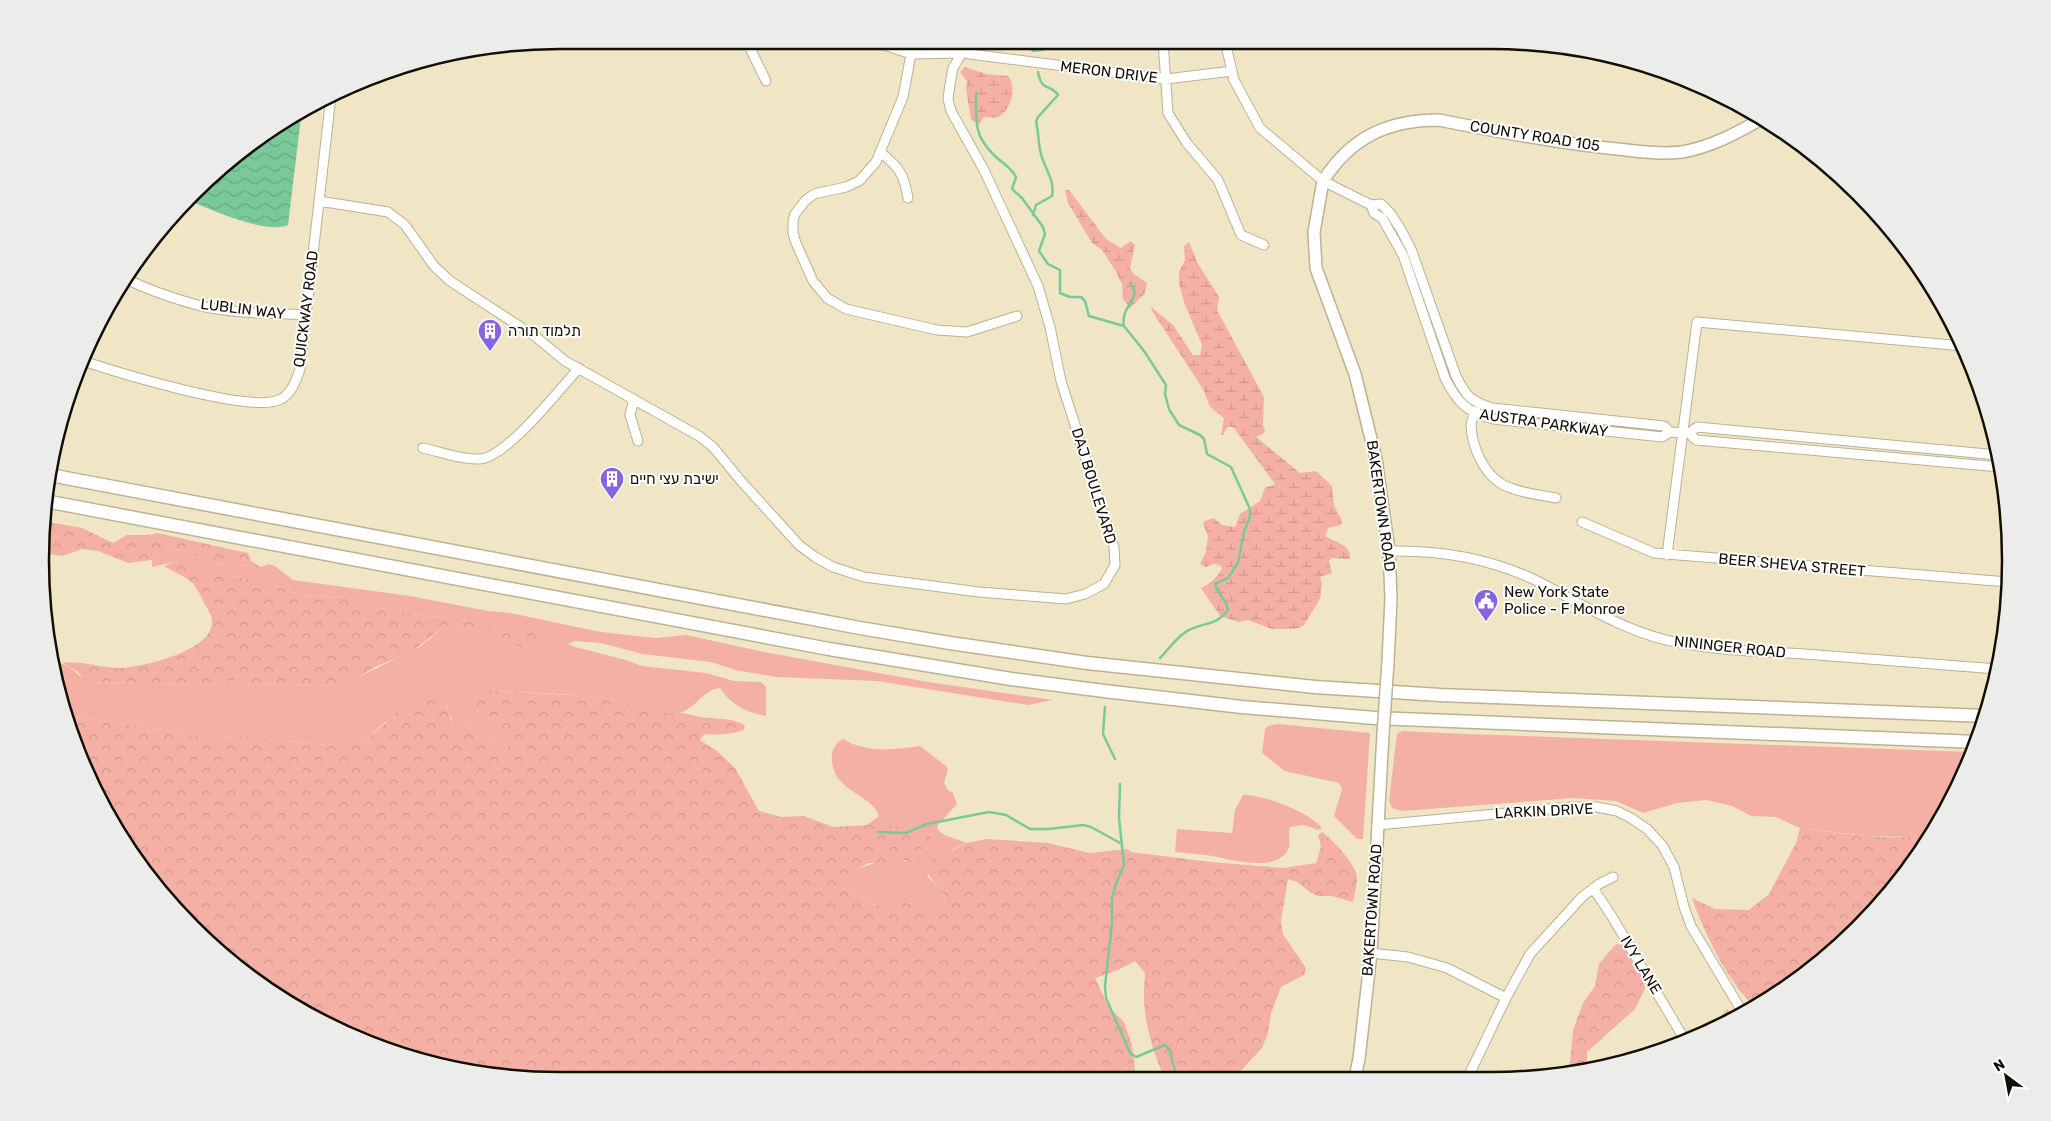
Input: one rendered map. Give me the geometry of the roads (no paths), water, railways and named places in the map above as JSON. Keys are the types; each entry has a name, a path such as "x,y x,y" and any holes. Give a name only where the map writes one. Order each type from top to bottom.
{"highway":[{"path":"56,476 860,628 1087,663 1252,681 1397,693 1978,716"},
{"path":"52,502 820,647 1011,679 1095,690 1242,707 1375,718 1969,742"}],"main road":[{"name":"COUNTY ROAD 105","path":"1323,181 1345,154 1374,132 1421,120 1439,120 1557,142 1659,153 1680,152 1700,148 1724,139 1755,122"},
{"name":"BAKERTOWN ROAD","path":"1323,181 1314,232 1316,268 1347,349 1364,405 1378,469 1389,551 1391,598 1371,953 1356,1072"}],"street":[{"path":"750,49 766,81"},
{"name":"MERON DRIVE","path":"896,49 911,54 962,53 1166,79 1232,71"},
{"path":"959,49 962,53"},
{"path":"1164,49 1168,113 1186,142 1218,180 1241,235 1264,245"},
{"path":"1227,49 1232,71 1243,97 1260,128 1323,181"},
{"name":"DAJ BOULEVARD","path":"319,201 388,212 396,216 405,225 434,266 450,281 536,337 565,361 634,398 699,436 713,447 740,481 800,545 815,558 833,567 872,578 1029,597 1066,598 1085,594 1104,584 1115,565 1114,546 1061,381 1050,328 1038,286 984,170 951,111 948,99 953,68 962,53"},
{"path":"911,54 903,97 876,162 859,181 846,187 814,194 805,200 795,214 793,233 796,243 806,267 819,290 835,304 846,309 937,330 967,332 1017,316"},
{"name":"QUICKWAY ROAD","path":"89,363 218,398 254,403 271,403 281,399 289,392 296,381 300,369 330,104"},
{"path":"880,152 902,172 908,198"},
{"name":"AUSTRA PARKWAY","path":"1323,181 1371,205 1381,204 1390,213 1411,249 1456,376 1464,392 1472,401 1492,408 1664,426 1670,432"},
{"name":"AUSTRA PARKWAY","path":"1371,205 1374,213 1382,218 1403,255 1445,378 1453,395 1475,415 1493,419 1662,437 1670,432 1686,433 1696,440 1993,466"},
{"name":"LUBLIN WAY","path":"131,282 202,306 306,316"},
{"path":"1667,554 1686,433 1696,322 1954,345"},
{"path":"423,448 468,458 481,459 495,454 509,444 579,368"},
{"path":"634,398 630,415 638,441"},
{"path":"1479,404 1471,424 1477,450 1486,470 1501,483 1534,494 1556,498"},
{"name":"AUSTRA PARKWAY","path":"1686,433 1697,427 1991,455"},
{"name":"BEER SHEVA STREET","path":"1582,522 1654,554 2001,581"},
{"name":"NININGER ROAD","path":"1389,551 1445,554 1501,567 1532,579 1619,624 1681,644 1734,650 1990,669"},
{"name":"LARKIN DRIVE","path":"1377,825 1571,807 1597,807 1617,811 1631,818 1647,829 1662,845 1674,866 1684,907 1691,926 1740,1007"},
{"path":"1470,1072 1506,998 1530,954 1593,888 1613,877"},
{"name":"IVY LANE","path":"1593,888 1619,928 1682,1035"},
{"path":"1371,953 1408,957 1448,968 1506,998"}],"water":[{"path":"1030,49 1044,49 1044,51 1032,52"},
{"path":"301,120 288,225 266,227 224,215 195,203 223,176 249,155"}],"waterway":[{"path":"1033,215 1036,205 1052,196 1053,190 1040,150 1036,122 1038,117 1058,95 1042,83 1038,72"},
{"path":"976,93 976,119 982,141 1014,174 1016,177 1012,189 1022,198 1043,227 1045,234 1039,251 1048,264 1060,270 1060,293 1070,297 1081,297 1085,301 1089,316 1124,326 1144,351 1166,385 1165,394 1169,409 1179,425 1200,435 1204,439 1207,454 1231,467 1250,509 1250,517 1244,532 1238,563 1228,578 1215,584 1228,610 1219,619 1185,632 1160,658"},
{"path":"1124,326 1125,312 1134,294 1134,289 1130,283"},
{"path":"1105,707 1103,734 1115,759"},
{"path":"1120,784 1119,818 1124,865 1112,898 1112,923 1105,986 1106,998 1130,1053 1136,1057 1165,1045 1169,1049 1175,1072"},
{"path":"878,832 906,833 927,824 989,812 1006,815 1030,829 1083,825 1091,827 1122,844"}],"place":[{"name":"תלמוד תורה","path":"490,352"},
{"name":"ישיבת עצי חיים","path":"612,500"},
{"name":"New York State Police - F Monroe","path":"1486,622"}]}
